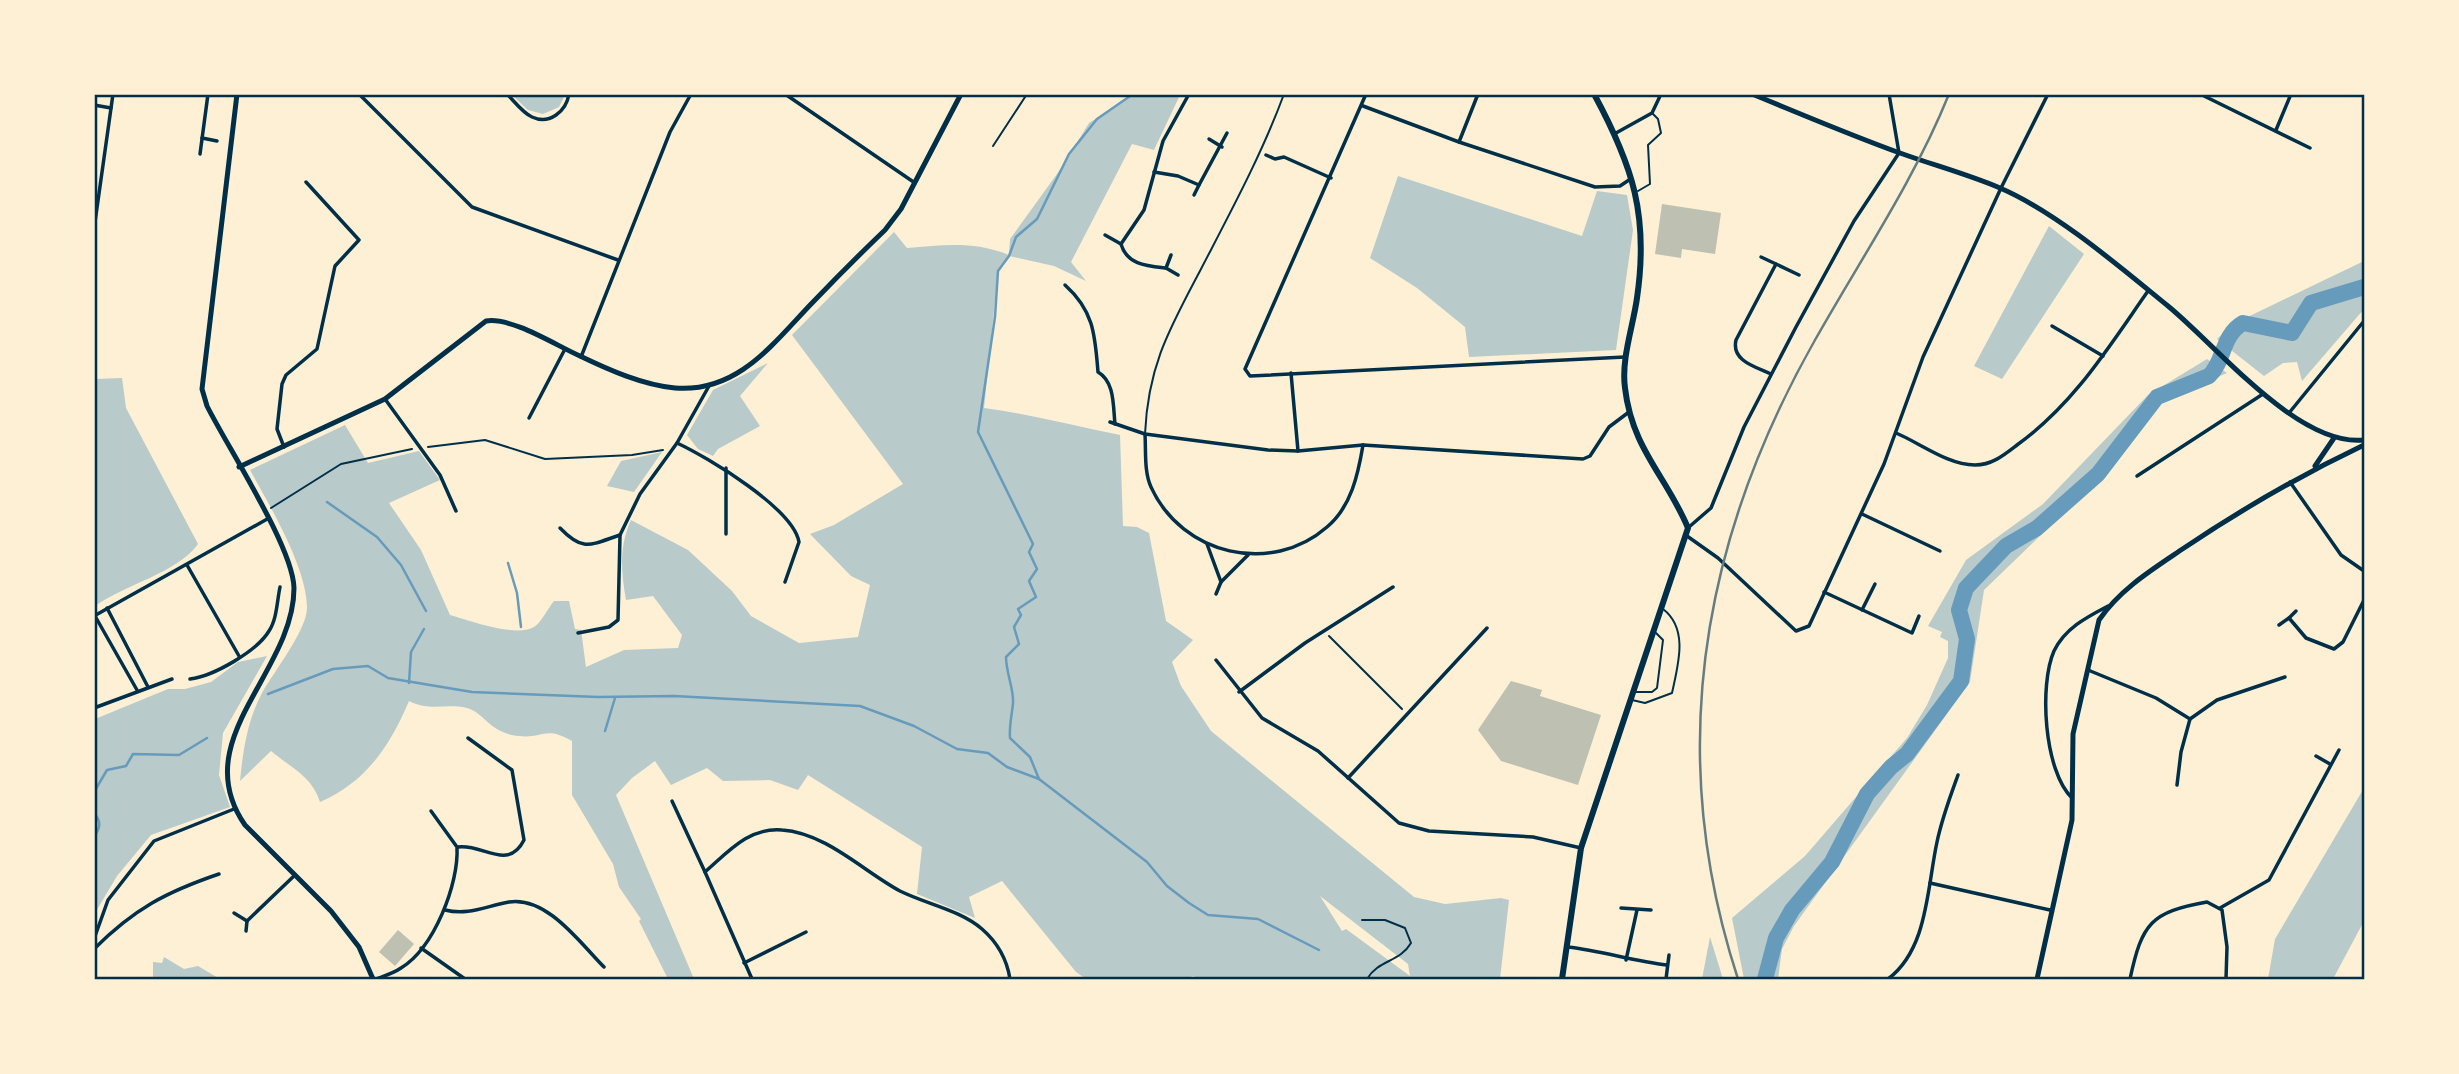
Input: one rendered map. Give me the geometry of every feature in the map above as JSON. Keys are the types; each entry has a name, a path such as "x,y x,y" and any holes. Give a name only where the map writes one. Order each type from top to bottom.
{"main road":[{"path":"1562,979 1581,848 1687,532 1653,469 1629,412 1624,385 1642,258 1637,192 1616,133 1594,94"}],"street":[{"path":"94,229 113,94"},
{"path":"200,154 208,94"},
{"path":"237,94 202,380 207,406 269,518 288,563 293,595 288,631 235,729 229,750 228,786 234,809 245,825 331,911 359,947 374,979 402,968 421,948 445,910 457,847 432,811"},
{"path":"359,94 472,207 618,260"},
{"path":"507,94 531,117 547,120 561,112 569,94"},
{"path":"581,356 670,132 691,94"},
{"path":"785,94 915,183"},
{"path":"239,467 386,399 486,321 508,323 581,356 655,384 677,388 709,385 734,376 764,354 885,230 915,183 961,94"},
{"path":"1121,244 1144,210 1163,141 1189,94"},
{"path":"1366,94 1245,369 1250,376 1627,357"},
{"path":"1459,142 1478,94"},
{"path":"1616,133 1652,113 1661,94"},
{"path":"1752,94 1899,153 2001,188 2048,214 2148,291 2303,424 2334,438 2364,442"},
{"path":"1889,94 1899,153 1854,221 1771,374 1744,427 1711,508 1687,532 1796,631 1809,626 1862,514 1896,433 1923,357 2001,188 2049,94"},
{"path":"2200,94 2310,148"},
{"path":"2276,130 2291,94"},
{"path":"94,106 111,108"},
{"path":"1363,106 1459,142 1595,187 1620,186 1633,177"},
{"path":"1194,195 1227,133"},
{"path":"202,138 217,141"},
{"path":"1209,139 1222,146"},
{"path":"1266,155 1275,159 1284,157 1331,178"},
{"path":"1154,172 1178,176 1199,185"},
{"path":"284,447 277,429 282,384 292,370 317,349 335,266 359,240 306,182"},
{"path":"1105,235 1121,244 1126,255 1138,264 1166,268 1178,275"},
{"path":"1166,268 1171,255"},
{"path":"1761,257 1798,275"},
{"path":"1771,374 1744,361 1734,345 1776,264"},
{"path":"1065,285 1082,301 1095,334 1098,372 1105,376 1110,386 1113,423 1132,432 1298,451 1363,445 1583,459 1590,456 1609,427 1629,412"},
{"path":"1896,433 1954,460 1971,465 1987,464 2048,423 2073,397 2148,291"},
{"path":"2290,413 2364,321"},
{"path":"2052,326 2103,356"},
{"path":"529,418 565,349"},
{"path":"1292,373 1298,451"},
{"path":"578,633 609,627 618,620 620,536 640,494 677,443 709,385"},
{"path":"2137,476 2265,393"},
{"path":"386,399 440,475 456,511"},
{"path":"1145,434 1148,478 1168,514 1207,544 1248,555 1295,548 1328,527 1343,508 1354,486 1363,445"},
{"path":"2313,469 2334,438"},
{"path":"2037,979 2050,910 2072,820 2073,733 2099,620 2108,606 2140,577 2289,481 2364,442"},
{"path":"677,443 726,468 788,522 798,536 798,550 785,582"},
{"path":"726,468 726,534"},
{"path":"2289,481 2341,555 2364,572"},
{"path":"1862,514 1940,551"},
{"path":"137,690 95,616 269,518"},
{"path":"560,528 574,543 586,546 620,536"},
{"path":"1207,544 1221,582"},
{"path":"1216,594 1221,582 1248,555"},
{"path":"187,565 240,656"},
{"path":"1862,610 1875,584"},
{"path":"190,678 214,673 269,632 280,587"},
{"path":"1240,692 1324,631 1394,587"},
{"path":"1824,592 1912,633 1919,616"},
{"path":"2289,618 2306,638 2334,649 2343,642 2364,600"},
{"path":"2072,798 2056,776 2049,752 2046,721 2050,663 2066,634 2084,618 2108,606"},
{"path":"107,608 148,687"},
{"path":"2279,625 2297,611"},
{"path":"1348,778 1487,628"},
{"path":"1216,660 1262,718 1318,751 1385,813 1413,829 1533,837 1581,848"},
{"path":"2086,669 2156,698 2190,719"},
{"path":"2177,785 2181,752 2190,719 2217,700 2286,677"},
{"path":"94,708 172,679"},
{"path":"457,847 465,845 503,856 516,851 524,839 512,770 468,738"},
{"path":"2220,908 2269,880 2339,750"},
{"path":"2316,756 2330,764"},
{"path":"1888,979 1901,969 1915,949 1943,817 1958,775"},
{"path":"672,801 752,979"},
{"path":"94,939 108,900 154,841 234,809"},
{"path":"705,872 741,840 755,834 782,830 807,835 900,890 983,930 1003,954 1010,979"},
{"path":"94,949 138,909 172,890 219,874"},
{"path":"246,931 247,921 295,875"},
{"path":"1930,883 2050,910"},
{"path":"445,910 467,913 519,901 536,906 559,922 604,967"},
{"path":"2130,979 2143,937 2158,916 2178,907 2207,902 2220,908"},
{"path":"1621,908 1651,911"},
{"path":"2220,908 2227,947 2226,979"},
{"path":"1626,960 1637,911"},
{"path":"234,913 247,921"},
{"path":"744,963 806,932"},
{"path":"1566,947 1601,952 1626,960 1667,965"},
{"path":"421,948 465,979"},
{"path":"1666,979 1669,955"}],"lane":[{"path":"993,146 1027,94"},
{"path":"1145,434 1146,397 1169,327 1213,244 1284,94"},
{"path":"1637,192 1650,184 1648,145 1661,133 1658,119 1652,113"},
{"path":"1632,701 1645,703 1672,693 1681,636 1672,615 1663,608"},
{"path":"1634,692 1652,692 1657,688 1663,640 1654,633"}],"path":[{"path":"589,459 664,450 677,443"},
{"path":"1324,631 1408,715"},
{"path":"1362,920 1385,920 1405,928 1411,943 1405,954 1380,963 1367,979"}],"shaded area":[{"path":"512,95 565,95 559,107 543,114 528,110"},
{"path":"1133,95 1180,95 1154,150 1132,144 1071,262 1086,281 1054,266 1009,256 998,271 984,408 1120,435 1123,526 1137,527 1149,533 1166,621 1193,640 1172,662 1181,686 1211,731 1414,897 1445,904 1501,898 1509,900 1500,979 1204,979 1192,976 1190,979 1086,979 1076,972 1002,881 969,897 975,918 917,894 922,847 808,775 798,790 770,780 723,781 707,768 671,785 655,761 632,778 616,795 694,979 668,979 639,921 641,919 619,887 613,864 572,795 572,741 563,736 549,733 527,736 509,734 467,708 432,707 409,701 394,733 375,761 351,784 320,802 312,785 271,751 240,781 244,747 253,714 262,693 302,628 307,608 301,575 294,556 250,470 345,425 368,463 419,451 440,480 389,503 421,550 450,615 492,627 526,630 537,625 554,601 569,601 575,629 581,630 586,667 624,650 678,648 682,635 653,596 626,600 622,559 624,540 631,520 688,550 732,591 751,616 799,643 858,637 870,585 851,576 810,534 834,525 903,484 792,335 894,232 907,248 971,246 1009,255 1010,239 1062,167 1089,123","holes":["1320,896 1408,964 1410,976 1346,929 1342,931"]},
{"path":"1398,176 1582,236 1597,191 1627,195 1633,230 1616,350 1469,357 1465,327 1417,288 1370,258"},
{"path":"2049,226 2084,254 2002,379 1974,366"},
{"path":"2364,261 2364,309 2302,381 2297,362 2283,363 2264,376 2217,339 2231,325"},
{"path":"2207,359 2227,373 2158,403 2124,451 2101,477 1984,590 1970,682 1794,926 1782,949 1778,979 1744,979 1732,918 1805,856 1907,738 1927,705 1948,658 1948,641 1940,637 1942,632 1928,626 1966,560 2043,504 2148,395"},
{"path":"768,363 740,396 760,426 718,449 713,456 698,449 687,435 713,390"},
{"path":"122,378 126,408 198,544 178,563 95,606 95,379"},
{"path":"662,452 634,492 607,486 621,461"},
{"path":"267,656 223,733 219,775 230,807 151,835 117,876 95,913 95,719 168,689 185,689 211,682 238,662"},
{"path":"2364,788 2364,921 2333,979 2268,979 2275,939"},
{"path":"1710,937 1723,979 1702,979"},
{"path":"164,957 184,969 198,966 220,979 153,979 153,962 162,963"}],"building":[{"path":"1662,204 1721,213 1715,254 1682,249 1681,258 1655,254"},
{"path":"1511,681 1542,690 1540,696 1601,715 1578,785 1501,761 1478,730"},
{"path":"398,930 414,944 395,966 379,952"}],"waterway":[{"path":"1133,94 1097,119 1069,154 1037,219 1016,237 1009,256 998,271 995,317 978,432 1033,544 1029,552 1037,569 1029,581 1036,597 1018,609 1021,615 1014,627 1019,644 1006,657 1013,698 1010,738 1030,757 1039,779 1147,862 1167,886 1189,903 1208,915 1258,919 1319,950"},
{"path":"1765,979 1776,938 1792,910 1832,862 1867,794 1891,767 1907,754 1961,681 1967,639 1959,610 1966,588 2006,546 2037,528 2098,474 2157,397 2209,376 2236,328 2243,323 2292,333 2311,303 2364,287"},
{"path":"327,502 377,537 401,565 426,611"},
{"path":"508,563 517,593 521,627"},
{"path":"409,683 411,652 424,629"},
{"path":"268,694 333,669 368,666 388,678 472,692 598,697 674,696 860,706 914,726 957,749 988,753 1007,767 1039,779"},
{"path":"605,731 615,698"},
{"path":"94,792 107,770 126,766 133,754 179,755 207,738"},
{"path":"94,813 99,825 94,837"}],"railway":[{"path":"1738,979 1716,896 1703,814 1700,732 1706,652 1721,573 1744,494 1776,417 1815,340 1920,158 1949,94"}]}
